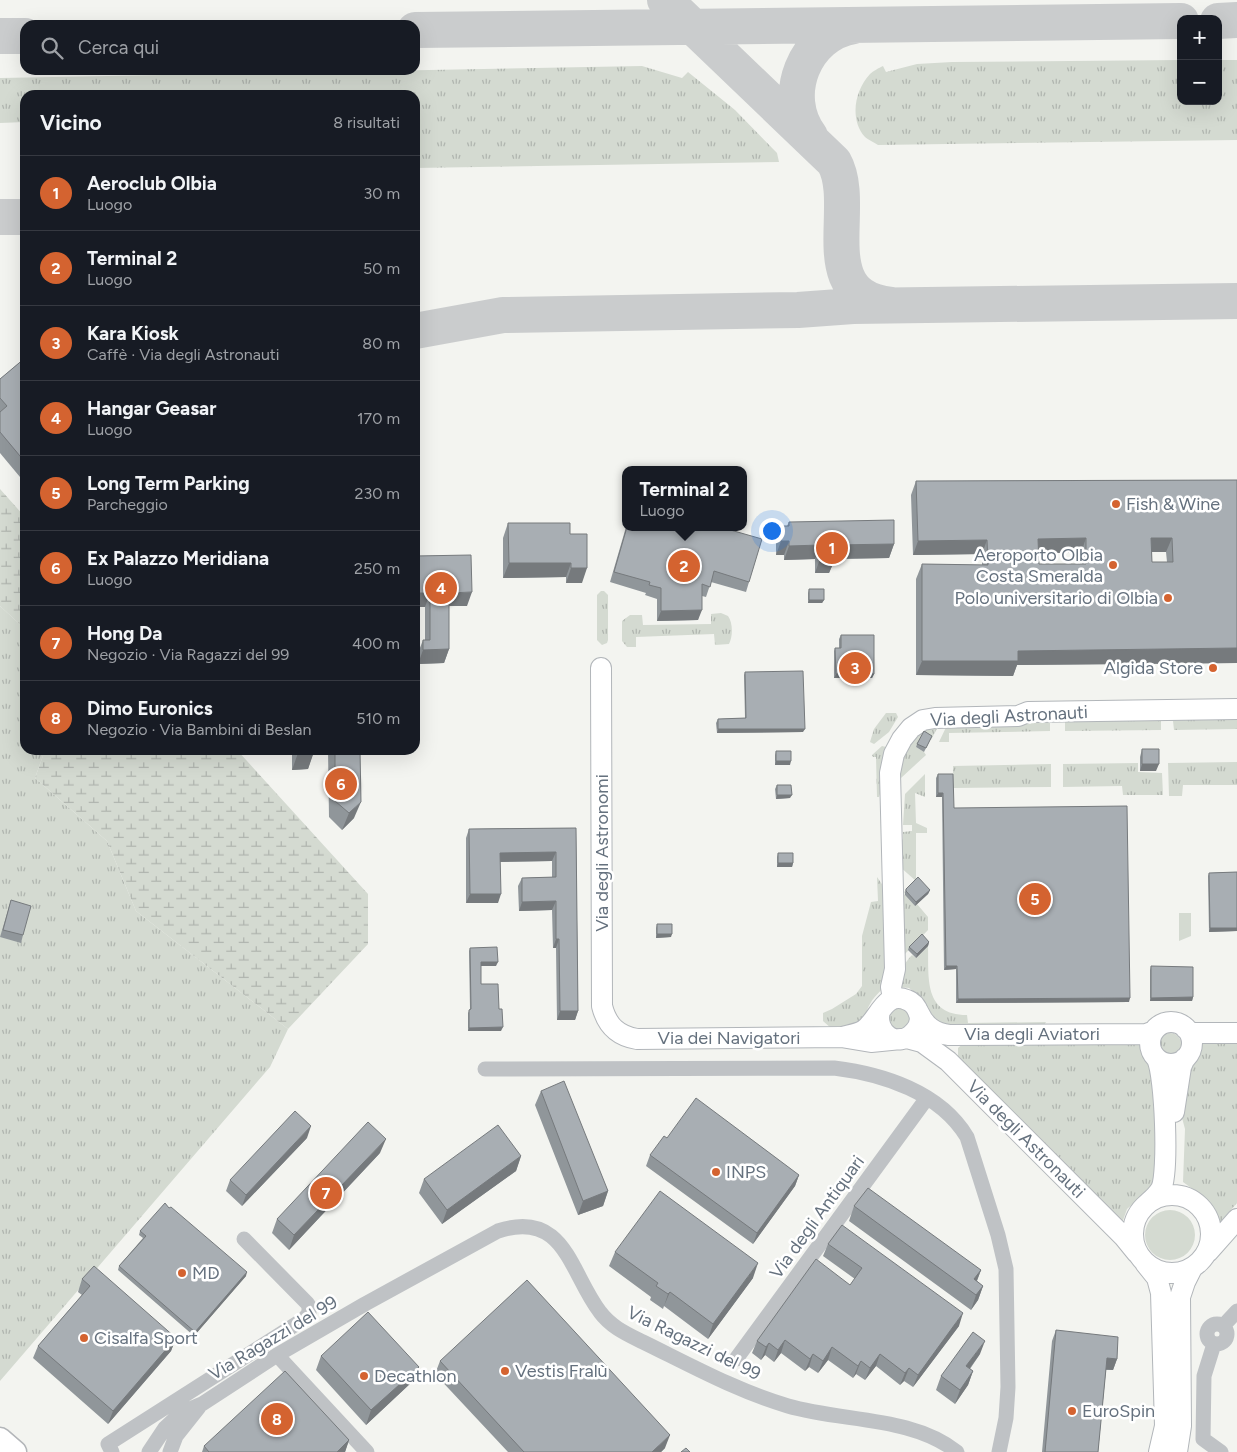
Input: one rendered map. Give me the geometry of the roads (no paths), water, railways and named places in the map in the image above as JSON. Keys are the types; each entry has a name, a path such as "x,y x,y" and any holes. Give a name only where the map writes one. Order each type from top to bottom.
{"main road":[{"name":"Via degli Astronomi","path":"601,668 602,1006 607,1022 618,1033"},
{"name":"Via degli Astronauti","path":"886,1005 895,969 890,773 898,746 911,728 928,718 1018,716 1028,712 1237,709"},
{"path":"906,999 916,1007 919,1013 920,1019 916,1030 904,1039 894,1039 883,1032 879,1021 886,1005 906,999"},
{"name":"Via dei Navigatori","path":"841,1037 862,1032 886,1005"},
{"name":"Via degli Aviatori","path":"919,1013 923,1022 928,1027 941,1034 948,1035 1146,1034 1154,1031"},
{"path":"1237,1033 1198,1034 1169,1022 1154,1031 1150,1042 1153,1054 1161,1066 1164,1095 1164,1171 1161,1189 1134,1222 1132,1232 1133,1243 1140,1257 1152,1268 1171,1274 1182,1272 1197,1263 1237,1218"},
{"path":"1177,1452 1181,1426 1180,1297 1185,1282 1209,1247 1211,1235 1209,1223 1203,1211 1182,1194 1178,1188 1174,1160 1175,1097 1181,1067 1191,1047 1190,1034 1186,1029"},
{"name":"Via dei Navigatori","path":"618,1033 637,1039 841,1037 871,1042 904,1039"},
{"name":"Via degli Astronauti","path":"904,1039 922,1042 948,1061 1124,1237 1157,1278 1161,1293 1165,1426 1159,1452"},
{"path":"1157,1059 1168,1064 1185,1058"},
{"path":"1146,1205 1156,1198 1169,1196 1181,1196 1193,1202"},
{"path":"0,1438 15,1452"}],"street":[{"path":"484,1069 834,1068 874,1074 911,1089 927,1098 952,1118 967,1137 998,1235 1006,1269 1008,1387 1006,1418 999,1452"},
{"name":"Via degli Antiquari","path":"736,1358 927,1098"},
{"name":"Via Ragazzi del 99","path":"149,1452 173,1419 181,1413 202,1404 277,1355 498,1231 526,1226 545,1232 560,1244 567,1253 599,1312 617,1329 744,1390 769,1400 820,1413 926,1433 947,1444 957,1452"},
{"path":"112,1452 108,1444 304,1319 309,1313 310,1308 307,1303 244,1239"},
{"path":"1180,1330 1220,1343 1226,1339 1227,1332 1223,1326 1237,1311"},
{"path":"1210,1339 1204,1376 1200,1446 1221,1452"},
{"path":"277,1355 367,1452"},
{"name":"Via Ragazzi del 99","path":"170,1452 176,1436 202,1404"}],"place":[{"name":"Fish & Wine","path":"1116,504"},
{"name":"Aeroclub Olbia","path":"832,548"},
{"name":"Aeroporto Olbia Costa Smeralda","path":"1113,565"},
{"name":"Terminal 2","path":"684,566"},
{"name":"Hangar Geasar","path":"441,588"},
{"name":"Polo universitario di Olbia","path":"1168,598"},
{"name":"Kara Kiosk","path":"855,668"},
{"name":"Algida Store","path":"1213,668"},
{"name":"Ex Palazzo Meridiana","path":"341,784"},
{"name":"Long Term Parking","path":"1035,899"},
{"name":"INPS","path":"716,1172"},
{"name":"Hong Da","path":"326,1193"},
{"name":"MD","path":"182,1273"},
{"name":"Cisalfa Sport","path":"84,1338"},
{"name":"Vestis Fralù","path":"505,1371"},
{"name":"Decathlon","path":"364,1376"},
{"name":"EuroSpin","path":"1072,1411"},
{"name":"Dimo Euronics","path":"277,1419"}]}
